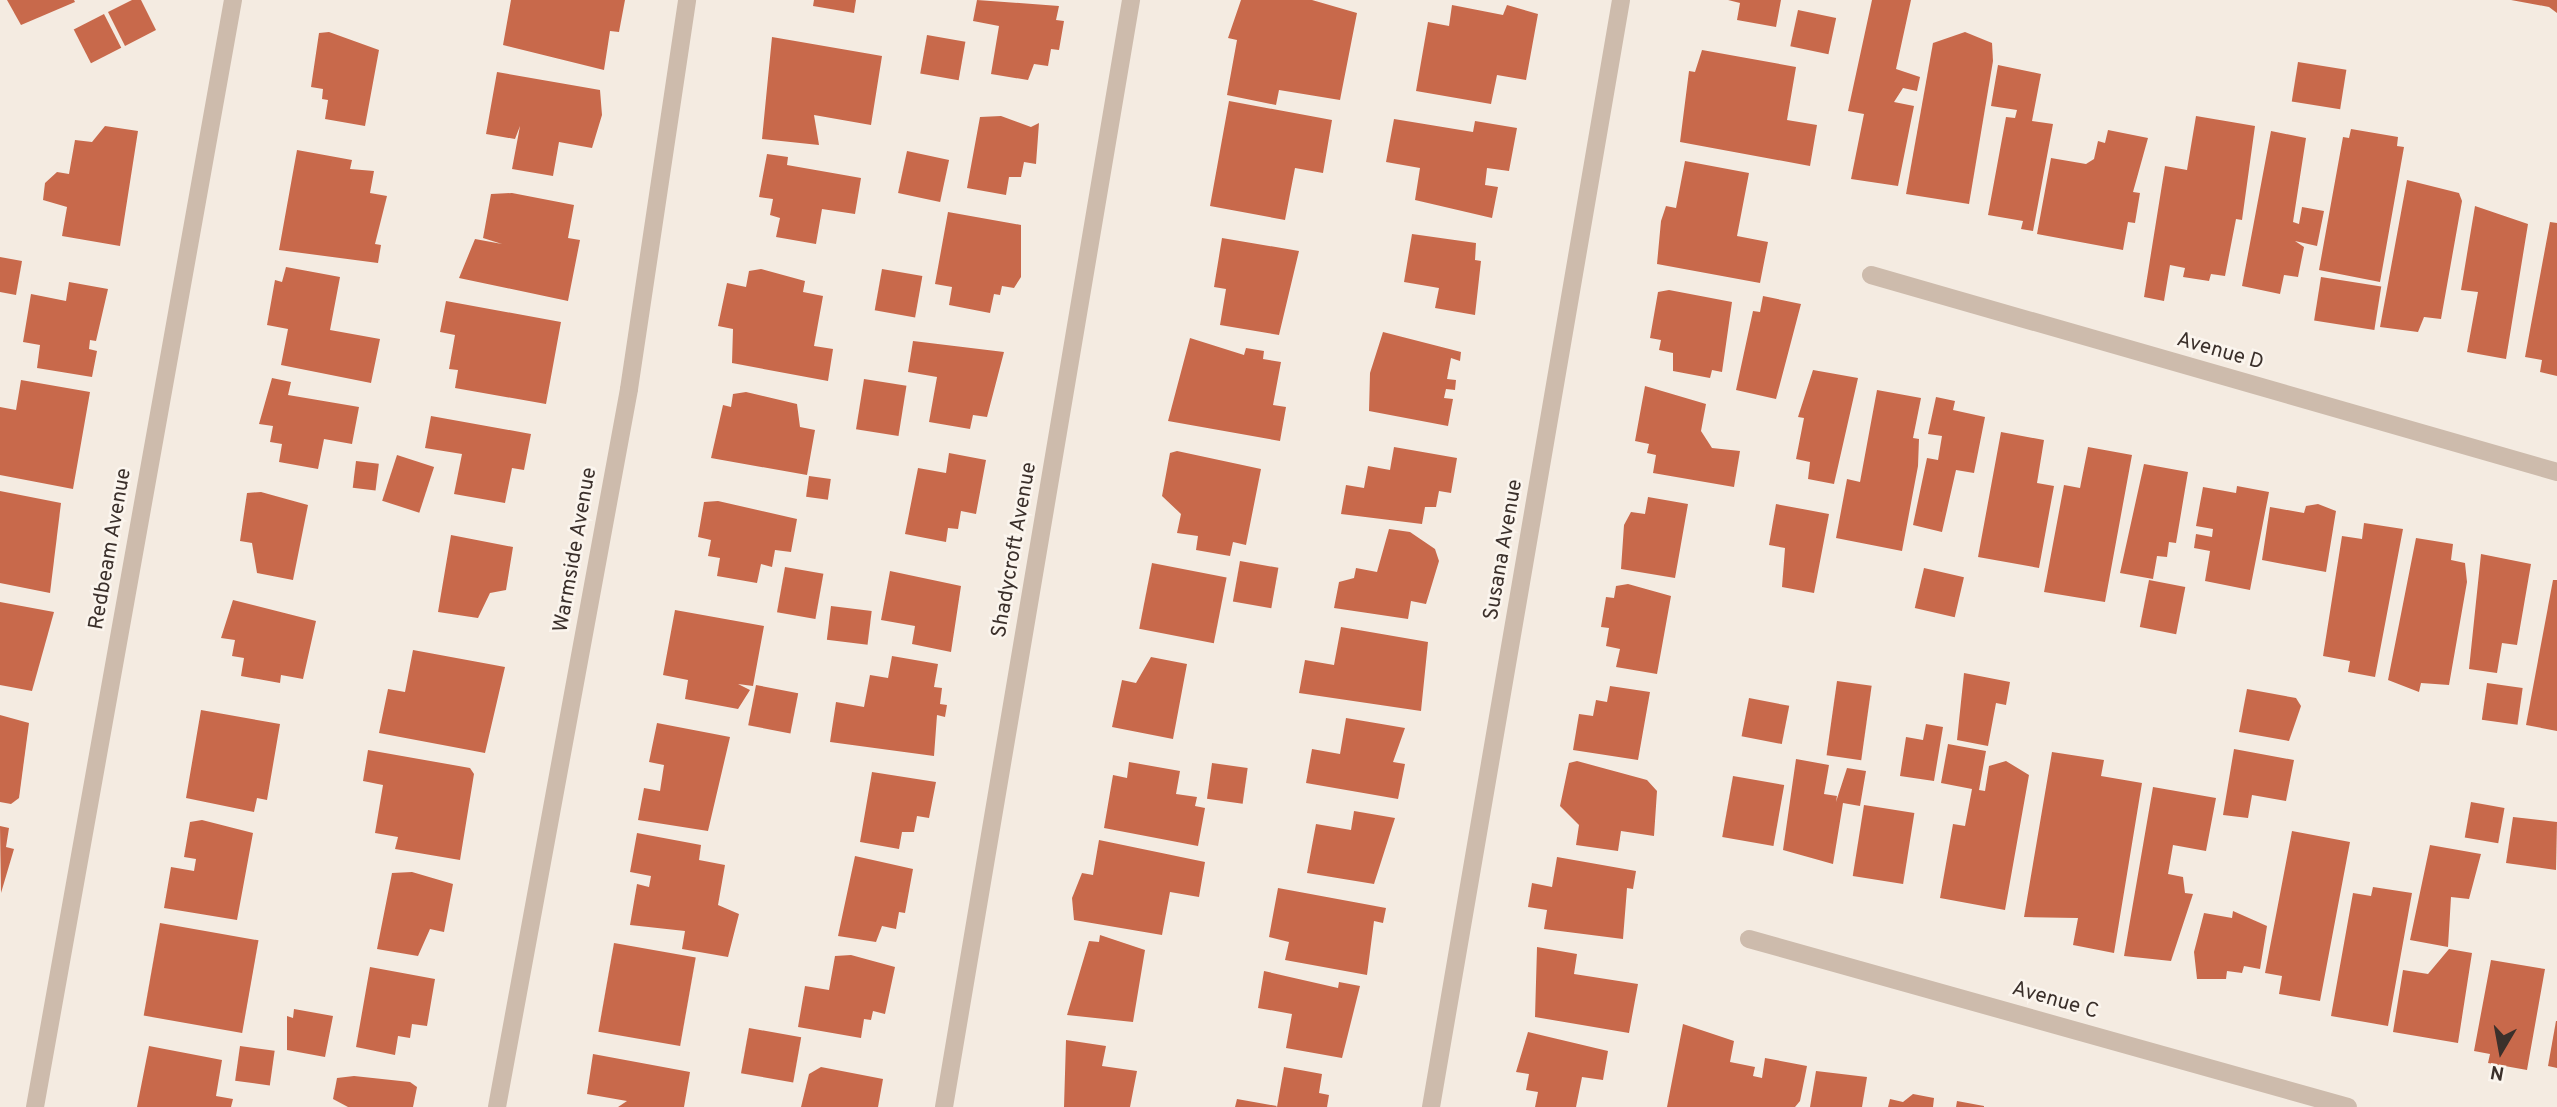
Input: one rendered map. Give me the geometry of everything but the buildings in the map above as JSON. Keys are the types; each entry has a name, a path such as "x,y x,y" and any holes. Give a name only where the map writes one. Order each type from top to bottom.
{"street":[{"name":"Redbeam Avenue","path":"35,1107 233,0"},
{"name":"Warmside Avenue","path":"497,1107 629,389 687,0"},
{"name":"Shadycroft Avenue","path":"943,1107 1131,0"},
{"name":"Susana Avenue","path":"1431,1107 1621,0"},
{"name":"Avenue D","path":"1871,275 2557,471"},
{"name":"Avenue C","path":"1749,939 2348,1107"}]}
